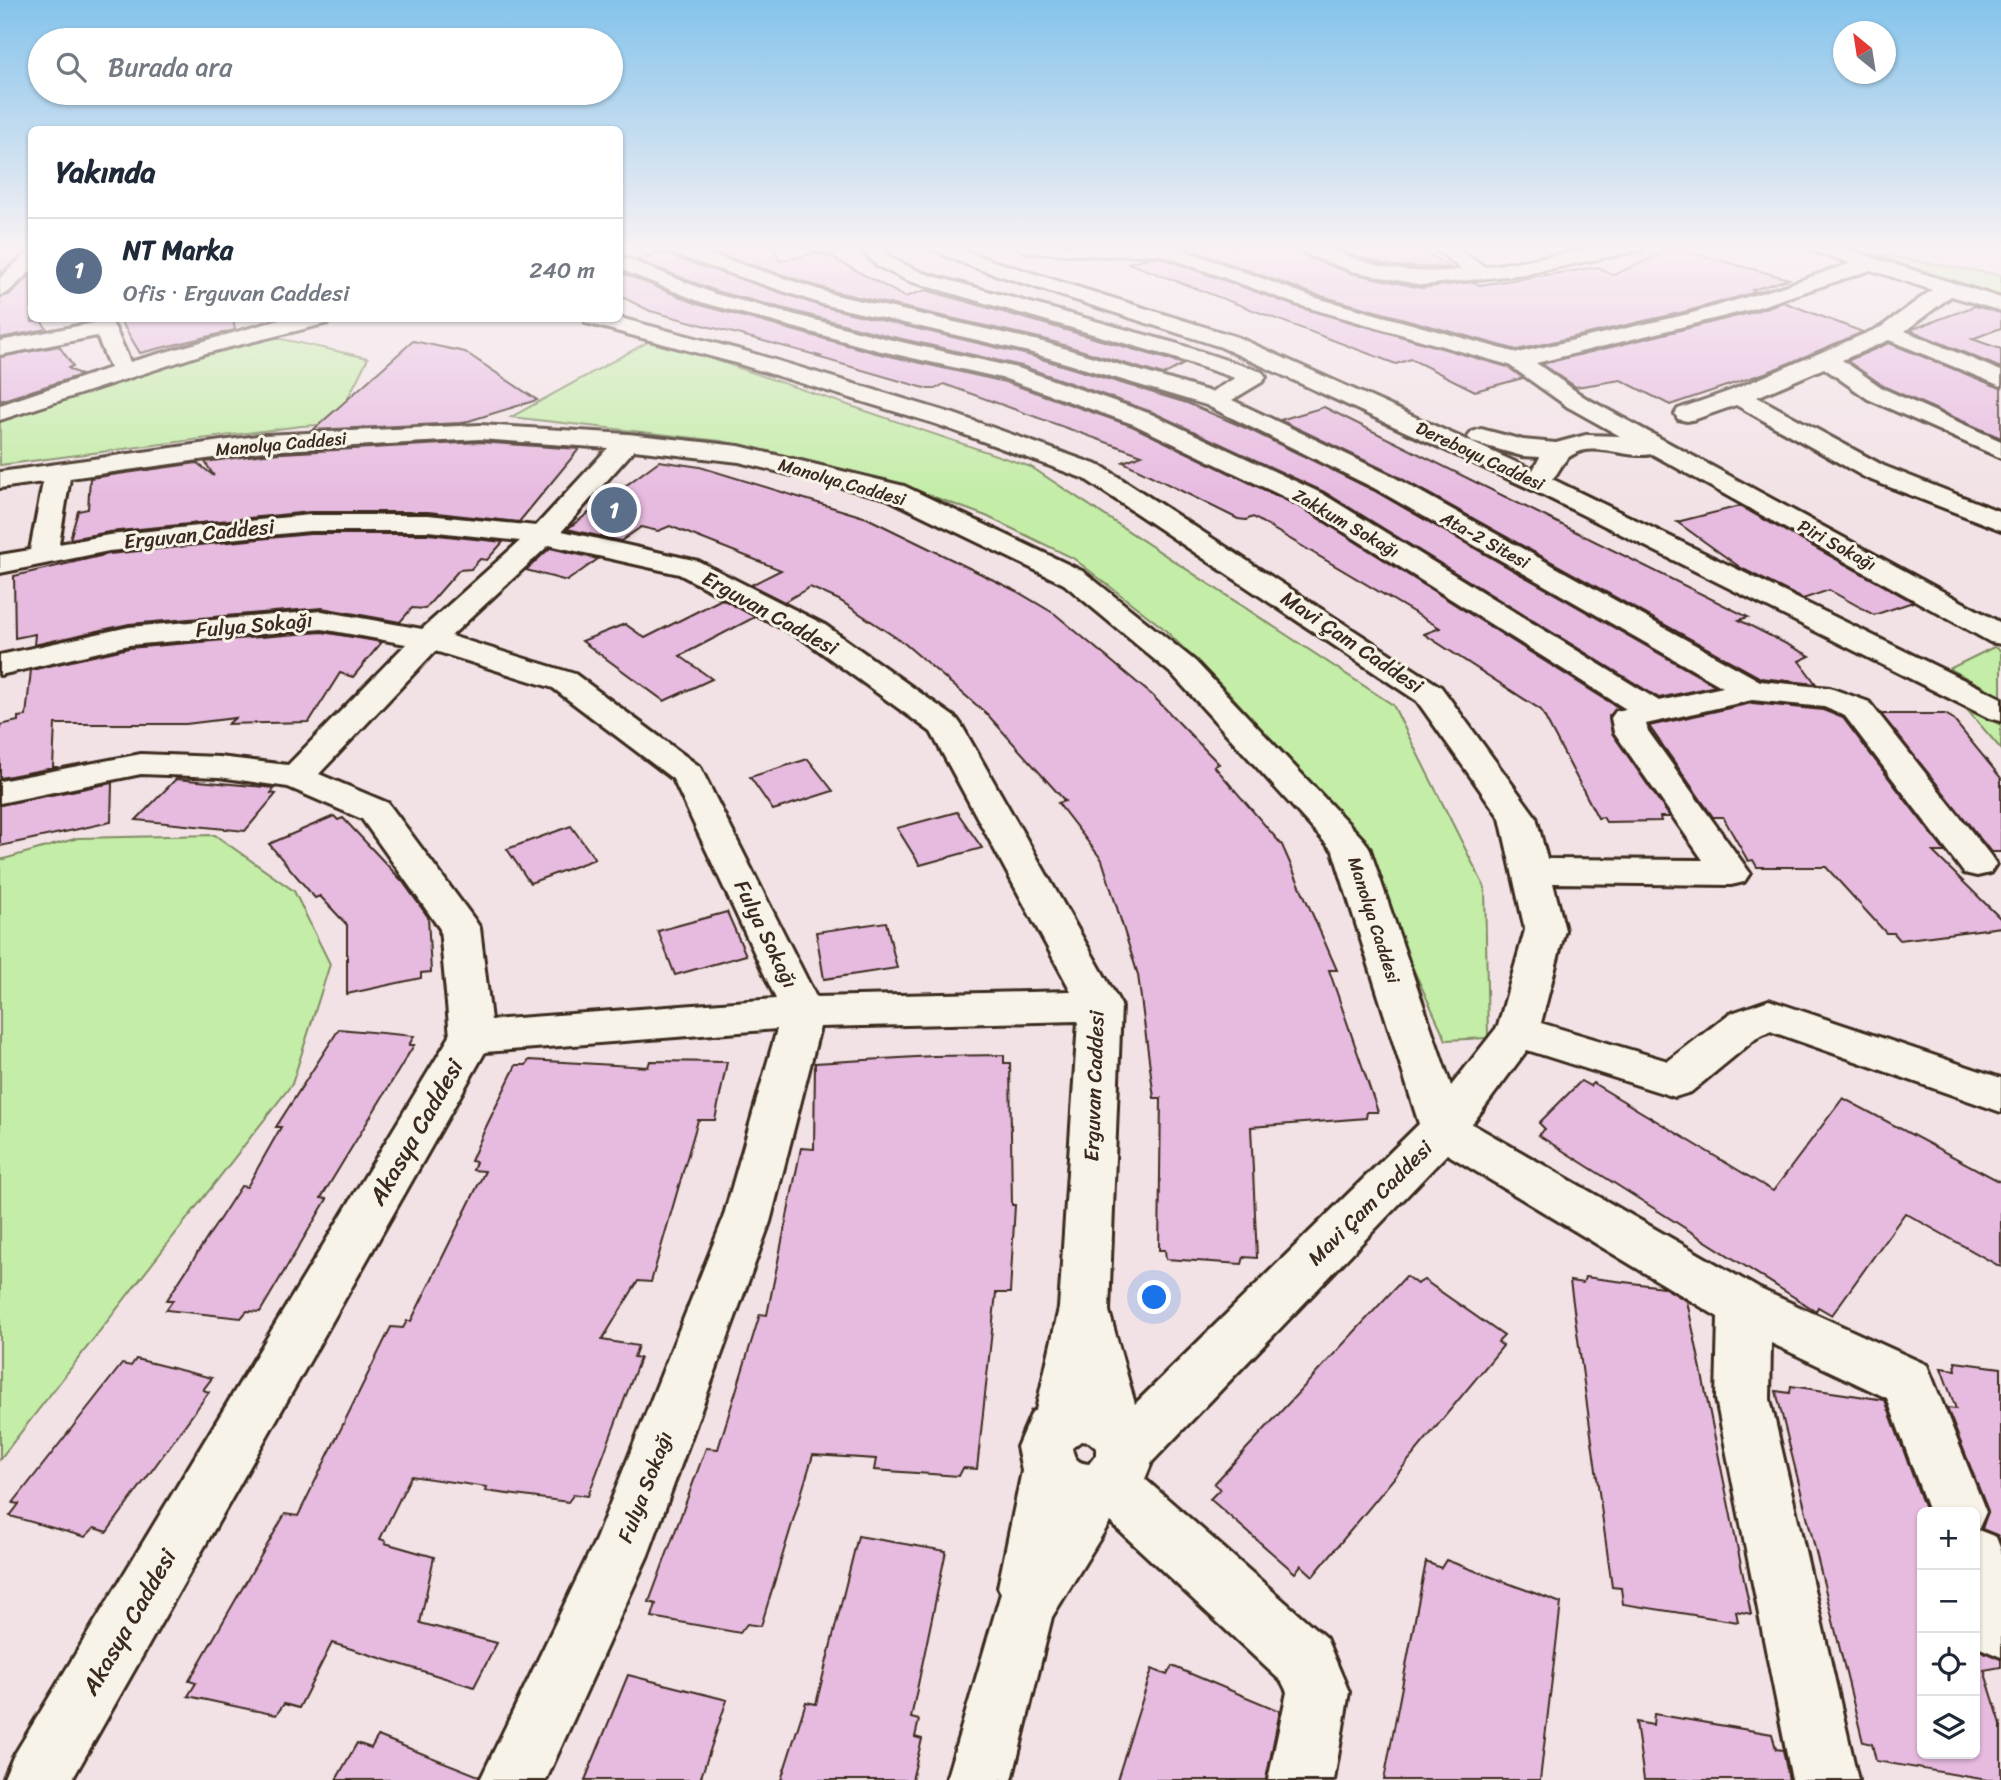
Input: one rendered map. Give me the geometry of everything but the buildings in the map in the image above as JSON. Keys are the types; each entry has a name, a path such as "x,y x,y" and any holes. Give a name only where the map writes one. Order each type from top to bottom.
{"street":[{"path":"0,348 98,329"},
{"path":"104,329 124,373"},
{"path":"0,413 124,373 218,333 254,329"},
{"name":"Mavi Çam Caddesi","path":"635,329 740,357 945,419 1094,473 1429,694 1518,817 1545,930 1518,1031 1443,1129 1093,1458"},
{"name":"Zakkum Sokağı","path":"826,329 1013,374 1161,428 1313,500 1654,712"},
{"name":"Ata-2 Sitesi","path":"956,329 1035,347 1213,400 1383,482 1752,690"},
{"path":"1100,329 1254,377 1161,428"},
{"name":"Dereboyu Caddesi","path":"1189,329 1229,342 1546,486 2001,711"},
{"name":"Dereboyu Caddesi","path":"1231,329 1260,338 1482,437 1522,448 1557,451 1592,442 1619,443 1672,455"},
{"path":"1406,329 1517,360 1576,402 1592,418 1595,429 1592,442"},
{"path":"1517,360 1652,329"},
{"path":"1686,414 1827,360 1893,329"},
{"path":"1889,332 2001,379"},
{"path":"1827,360 1876,394 2001,450"},
{"path":"1738,396 1875,472 2001,522"},
{"name":"Piri Sokağı","path":"1576,402 2001,635"},
{"name":"Manolya Caddesi","path":"0,480 264,443 480,432 628,442 739,454 895,492 1074,578 1184,668 1350,848 1443,1129"},
{"path":"296,777 429,639 543,535 628,442"},
{"path":"1546,486 1548,460 1557,451"},
{"path":"43,555 58,473"},
{"name":"Erguvan Caddesi","path":"0,564 110,543 310,523 428,523 543,535 688,567 814,632 945,726 1100,1005 1084,1308 1093,1458"},
{"name":"Fulya Sokağı","path":"0,665 129,636 322,620 429,639 564,681 688,774 803,1012 746,1222 619,1555 513,1780"},
{"path":"1531,872 1731,873 1631,732 1628,719 1752,690 1830,698 1857,709 1977,864"},
{"name":"Akasya Caddesi","path":"0,792 141,764 219,767 296,777 375,811 460,928 472,1037 36,1780"},
{"path":"472,1037 803,1012 1100,1005"},
{"path":"1518,1031 1675,1080 1744,1025 1769,1015 2001,1095"},
{"path":"1443,1129 1742,1305 1908,1382 1955,1507"},
{"path":"1742,1305 1745,1329 1743,1399 1825,1780"},
{"path":"979,1780 1025,1606 1093,1458 1304,1660 1318,1692 1301,1780"},
{"path":"1980,1570 2001,1627"}],"green space":[{"path":"263,335 368,358 335,424 301,426 0,465 0,417"},
{"path":"653,339 1031,467 1393,705 1485,888 1488,1038 1446,1040 1345,821 1229,693 1162,627 1073,558 986,516 888,480 721,441 511,417"},
{"path":"1994,647 2001,651 2001,696 1949,669"},
{"path":"1963,705 2001,725 2001,749"},
{"path":"215,835 294,891 330,964 292,1084 0,1459 0,860 78,838"}],"place":[{"name":"NT Marka","path":"614,510"}]}
